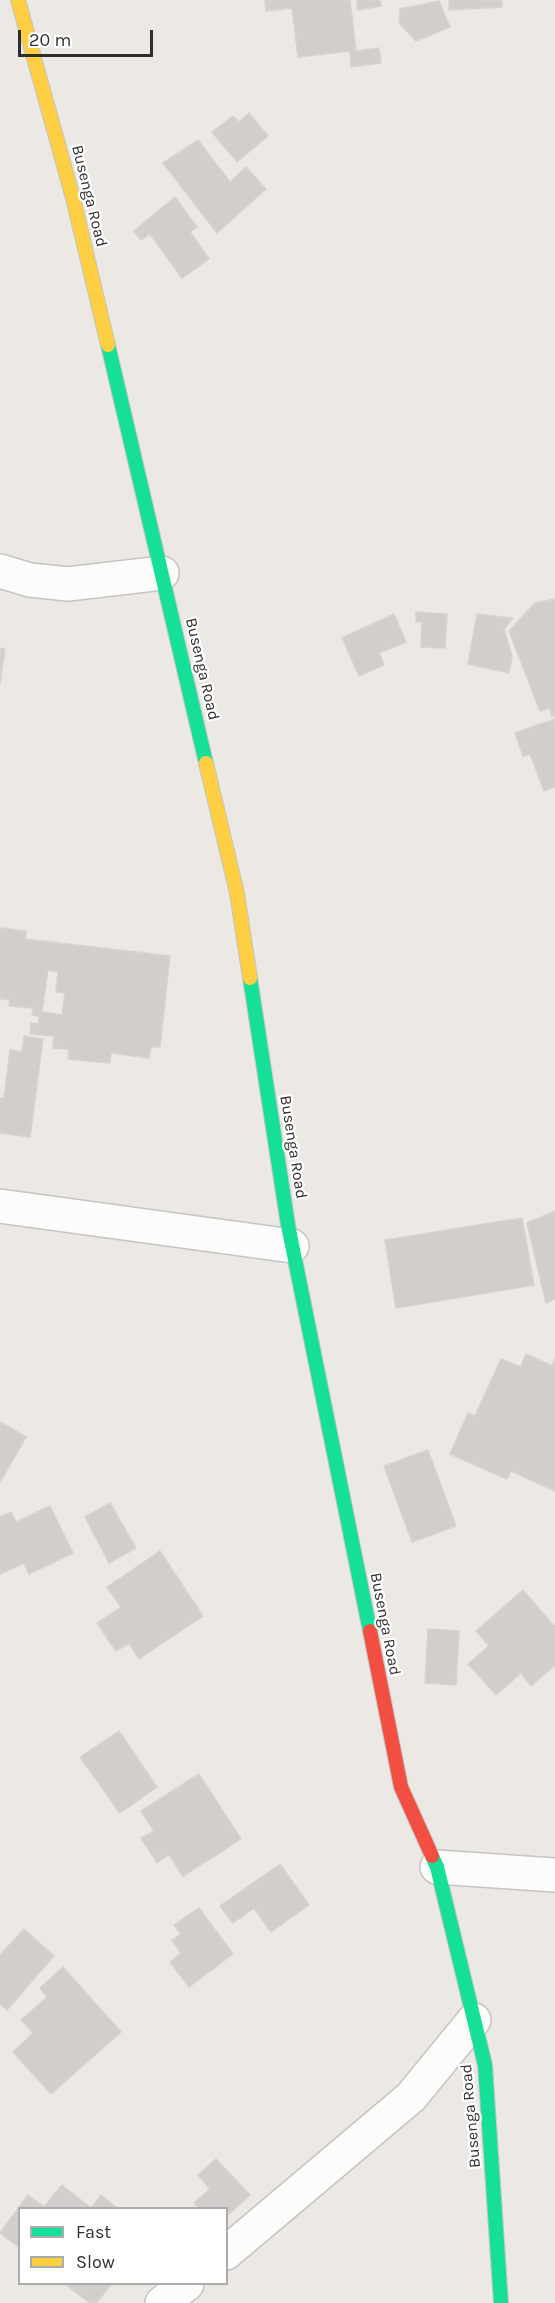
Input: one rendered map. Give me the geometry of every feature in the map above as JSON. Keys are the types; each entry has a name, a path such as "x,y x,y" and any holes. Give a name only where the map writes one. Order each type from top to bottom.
{"street":[{"name":"Busenga Road","path":"18,0 74,198 237,893 292,1246 401,1787 437,1867 485,2065 501,2303"},
{"path":"0,571 30,580 68,584 162,573"},
{"path":"0,1206 292,1246"},
{"path":"437,1867 555,1875"},
{"path":"228,2251 411,2097 474,2020"},
{"path":"162,2303 184,2285"}],"building":[{"path":"265,0 350,0 356,51 379,48 381,63 351,67 350,51 298,57 292,8 266,11"},
{"path":"357,0 380,0 381,6 358,10"},
{"path":"449,0 502,0 502,7 449,10"},
{"path":"439,1 450,27 416,41 399,23 400,9"},
{"path":"249,113 268,136 237,162 212,132 233,116 239,122"},
{"path":"198,140 230,182 246,167 266,189 217,233 163,163"},
{"path":"175,197 197,227 190,232 209,259 182,278 150,234 141,240 134,231"},
{"path":"555,599 555,715 552,717 550,708 540,711 509,631 535,603"},
{"path":"416,612 447,614 445,648 421,647 422,622 416,622"},
{"path":"394,614 406,642 379,653 384,665 359,676 342,638"},
{"path":"477,614 513,618 504,629 512,656 509,673 468,664"},
{"path":"0,648 5,649 0,684"},
{"path":"555,719 555,787 544,791 530,754 523,756 515,733"},
{"path":"0,928 26,931 25,939 170,956 160,1047 151,1047 149,1058 111,1053 110,1063 68,1059 69,1049 53,1048 54,1036 30,1034 31,1023 38,1024 39,1016 32,1015 33,1008 9,1006 10,1000 0,999","holes":["48,970 58,972 56,992 65,993 62,1015 42,1012"]},
{"path":"24,1036 43,1039 30,1137 0,1133 0,1098 4,1098 10,1050 22,1052"},
{"path":"555,1211 555,1299 546,1303 527,1223"},
{"path":"522,1218 534,1285 396,1308 385,1240"},
{"path":"526,1354 552,1366 555,1358 555,1491 511,1471 507,1479 450,1454 468,1413 475,1416 501,1359 521,1367"},
{"path":"0,1422 26,1437 0,1482"},
{"path":"428,1450 456,1526 412,1542 384,1466"},
{"path":"110,1503 136,1548 109,1563 85,1517"},
{"path":"50,1506 73,1553 29,1574 24,1563 0,1574 0,1517 11,1512 16,1522"},
{"path":"160,1551 203,1616 139,1659 129,1643 116,1651 97,1623 121,1607 107,1587"},
{"path":"523,1590 555,1627 555,1665 531,1686 521,1673 496,1695 468,1664 489,1646 476,1631"},
{"path":"428,1629 459,1631 456,1685 425,1683"},
{"path":"119,1731 157,1787 120,1813 80,1757"},
{"path":"199,1774 241,1839 183,1876 169,1855 157,1863 141,1838 154,1831 141,1811"},
{"path":"280,1864 309,1905 271,1932 254,1908 233,1923 220,1906"},
{"path":"199,1908 233,1954 189,1987 170,1962 181,1953 172,1940 181,1934 174,1925"},
{"path":"24,1929 54,1956 7,2010 0,2004 0,1955"},
{"path":"63,1967 121,2032 51,2094 13,2052 33,2033 21,2020 47,1997 40,1988"},
{"path":"216,2159 250,2195 228,2215 228,2207 198,2207 194,2203 210,2189 198,2175"},
{"path":"62,2185 90,2207 44,2207"},
{"path":"28,2195 44,2207 19,2207"},
{"path":"101,2195 116,2207 92,2207"},
{"path":"18,2209 18,2246 0,2233"},
{"path":"66,2285 111,2285 96,2303 90,2303"}],"traffic: fast":[{"path":"108,345 206,763"},
{"path":"250,978 288,1225 370,1631"},
{"path":"432,1856 437,1867 485,2065 501,2303"}],"traffic: slow":[{"path":"18,0 73,198 108,345"},
{"path":"206,763 237,893 250,978"}],"traffic: jam":[{"path":"370,1631 401,1787 432,1856"}]}
